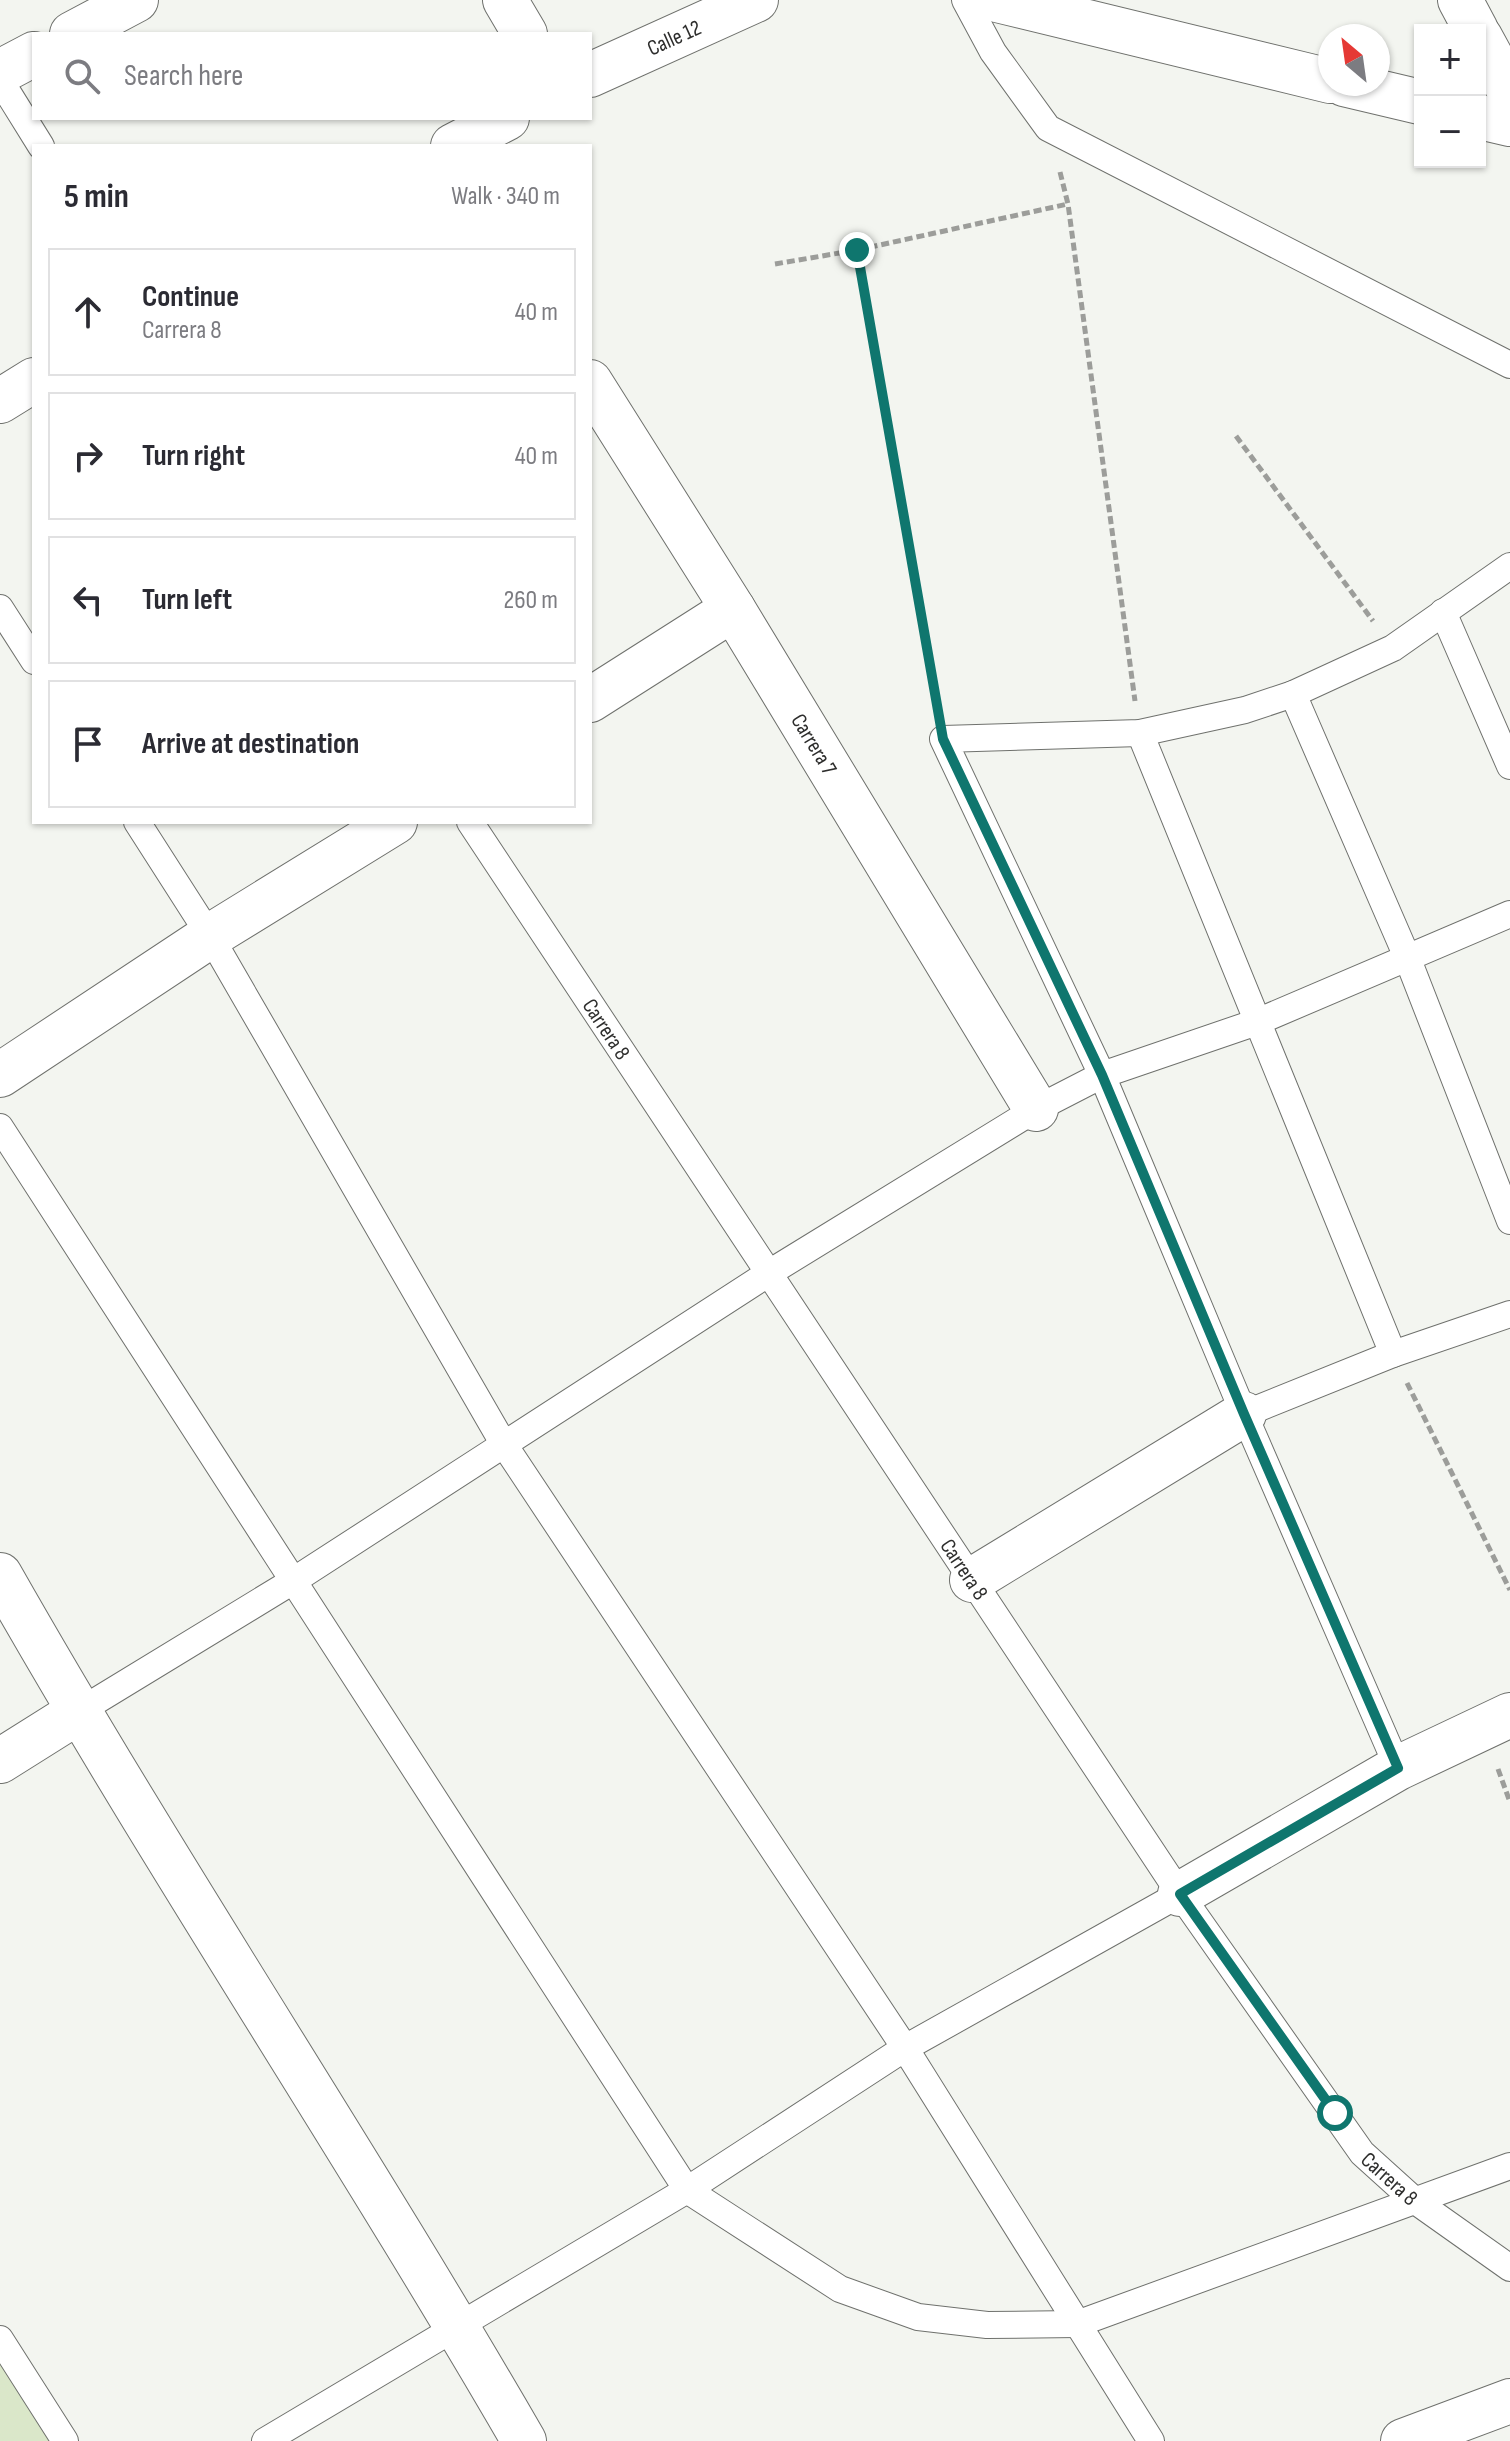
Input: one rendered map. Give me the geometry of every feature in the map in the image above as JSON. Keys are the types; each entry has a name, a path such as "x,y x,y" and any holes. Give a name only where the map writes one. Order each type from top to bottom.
{"street":[{"path":"76,32 136,0"},
{"path":"505,0 524,32"},
{"name":"Calle 12","path":"592,74 756,0"},
{"path":"997,0 1318,78"},
{"path":"1460,0 1473,24"},
{"path":"1486,48 1510,92"},
{"path":"0,72 32,55"},
{"path":"1390,95 1414,101"},
{"path":"1486,118 1510,124"},
{"path":"457,144 503,120"},
{"path":"0,401 32,381"},
{"name":"Carrera 7","path":"592,385 733,609 1036,1109"},
{"path":"592,699 733,609"},
{"path":"0,1075 210,936 392,824"},
{"path":"972,1580 1244,1414"},
{"path":"0,1575 78,1712 458,2328 524,2441"},
{"path":"0,1761 78,1712"},
{"path":"1180,1894 1398,1768 1510,1715"},
{"path":"1412,2439 1510,2401"}],"lane":[{"path":"965,0 993,52 1048,128 1510,365"},
{"path":"0,80 40,144"},
{"path":"1398,1768 1244,1414 1102,1075 943,739 1140,733 1245,710 1293,694 1393,648 1510,566"},
{"path":"0,608 32,658"},
{"path":"1443,612 1510,766"},
{"path":"1293,694 1407,957 1510,1221"},
{"path":"1140,733 1393,1354"},
{"path":"138,824 210,936 503,1443 905,2048 1151,2441"},
{"name":"Carrera 8","path":"471,824 1180,1894 1362,2153 1414,2200 1510,2268"},
{"path":"78,1712 293,1581 769,1273 1036,1109 1102,1075 1257,1022 1510,914"},
{"path":"0,1127 687,2190 840,2289 918,2317 987,2325 1077,2324 1510,2166"},
{"path":"1244,1414 1393,1354 1510,1314"},
{"path":"265,2441 687,2190 905,2048 1180,1894"},
{"path":"0,2339 65,2441"}],"path":[{"path":"1048,128 1068,204 1140,733"},
{"path":"775,264 857,250 1068,204"},
{"path":"857,250 943,739"},
{"path":"1236,436 1393,648"},
{"path":"1393,1354 1510,1590"}],"green space":[{"path":"0,2358 52,2441 0,2441"}],"route":[{"path":"857,250 943,739 1102,1075 1244,1414 1398,1768 1180,1894 1335,2113"}]}
